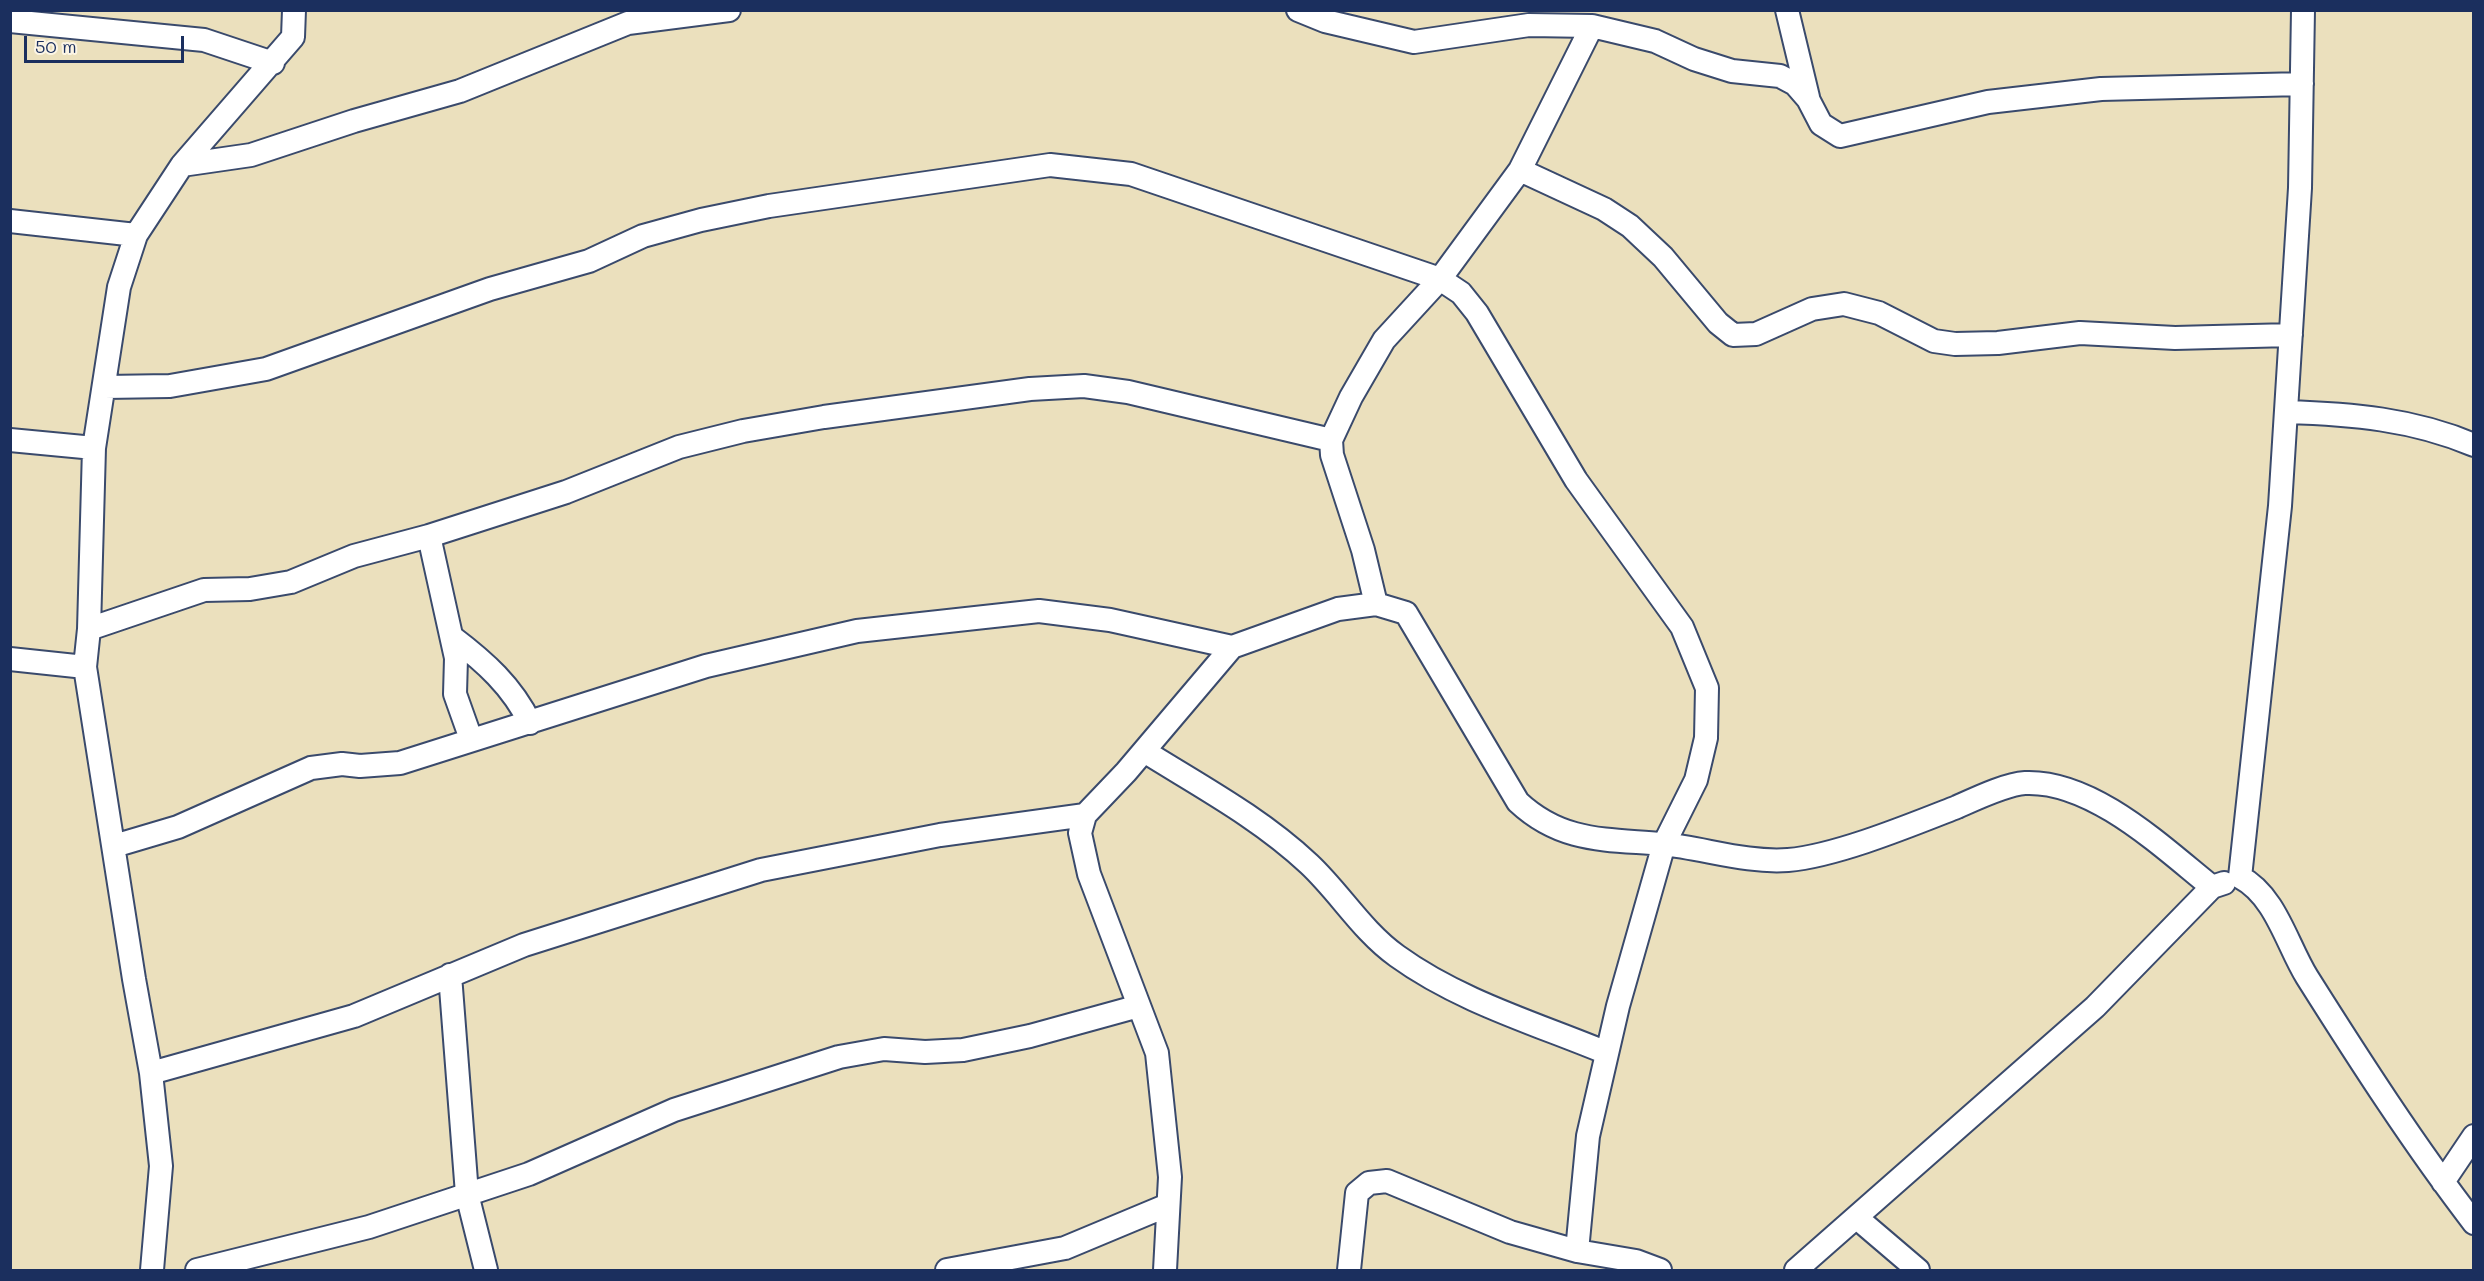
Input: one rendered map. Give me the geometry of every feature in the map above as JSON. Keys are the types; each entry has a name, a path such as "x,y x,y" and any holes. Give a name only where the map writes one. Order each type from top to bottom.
{"street":[{"path":"152,1270 160,1166 151,1073 85,667 89,628 94,448 119,286 136,235 182,165 293,38 294,10"},
{"path":"182,165 251,155 354,121 460,91 628,23 729,10"},
{"path":"1298,10 1324,21 1414,42 1526,18 1592,26 1656,41 1694,59 1732,71 1780,76 1795,84 1808,99 1821,124 1840,136 1988,102 2078,92 2302,84"},
{"path":"1787,10 1808,99"},
{"path":"2240,878 2280,506 2300,188 2303,10"},
{"path":"10,21 204,40 273,63"},
{"path":"1376,604 1363,550 1332,455 1331,440 1351,397 1384,340 1440,279 1520,170 1592,26"},
{"path":"105,387 170,386 266,369 490,289 589,261 643,236 701,220 769,206 1050,165 1131,174 1440,279 1461,293 1477,313 1576,480 1682,627 1707,688 1706,738 1696,780 1664,844 1607,1053 1588,1137 1577,1251"},
{"path":"1520,170 1604,209 1630,226 1663,257 1718,323 1733,335 1756,334 1812,309 1844,304 1879,313 1934,341 1955,344 1998,343 2080,333 2175,338 2291,335"},
{"path":"10,221 136,235"},
{"path":"89,628 204,590 250,589 291,582 354,556 429,536 566,492 679,447 743,431 1030,389 1084,386 1128,392 1331,440"},
{"path":"2286,412 2352,415 2405,422 2474,445"},
{"path":"10,440 94,448"},
{"path":"429,536 456,658 455,694 471,739"},
{"path":"1165,1270 1170,1177 1157,1053 1089,874 1080,833 1085,815 1144,751 1232,647 1338,609 1376,604 1406,613 1518,802 1534,817 1560,831 1602,841 1664,844 1734,857 1788,860 1838,849 1903,828 2025,783 2066,789 2122,815 2212,887"},
{"path":"114,846 178,827 311,768 342,764 360,766 400,763 706,666 857,631 1039,611 1110,621 1232,647"},
{"path":"452,638 489,665 519,701 530,723"},
{"path":"10,659 85,667"},
{"path":"1144,751 1263,826 1310,865 1350,912 1394,955 1437,983 1607,1053"},
{"path":"151,1073 354,1016 524,945 761,870 940,835 1085,815"},
{"path":"1796,1270 2095,1007 2212,887 2240,878 2255,885 2271,909 2306,975 2443,1182 2474,1223"},
{"path":"450,975 467,1194 486,1270"},
{"path":"197,1270 369,1227 529,1174 674,1110 839,1057 884,1049 925,1052 963,1050 1030,1036 1139,1006"},
{"path":"2443,1182 2474,1136"},
{"path":"1349,1270 1357,1193 1369,1183 1387,1181 1510,1232 1577,1251 1636,1261 1660,1270"},
{"path":"947,1270 1065,1248 1113,1230 1168,1205"},
{"path":"1857,1218 1918,1270"}]}
